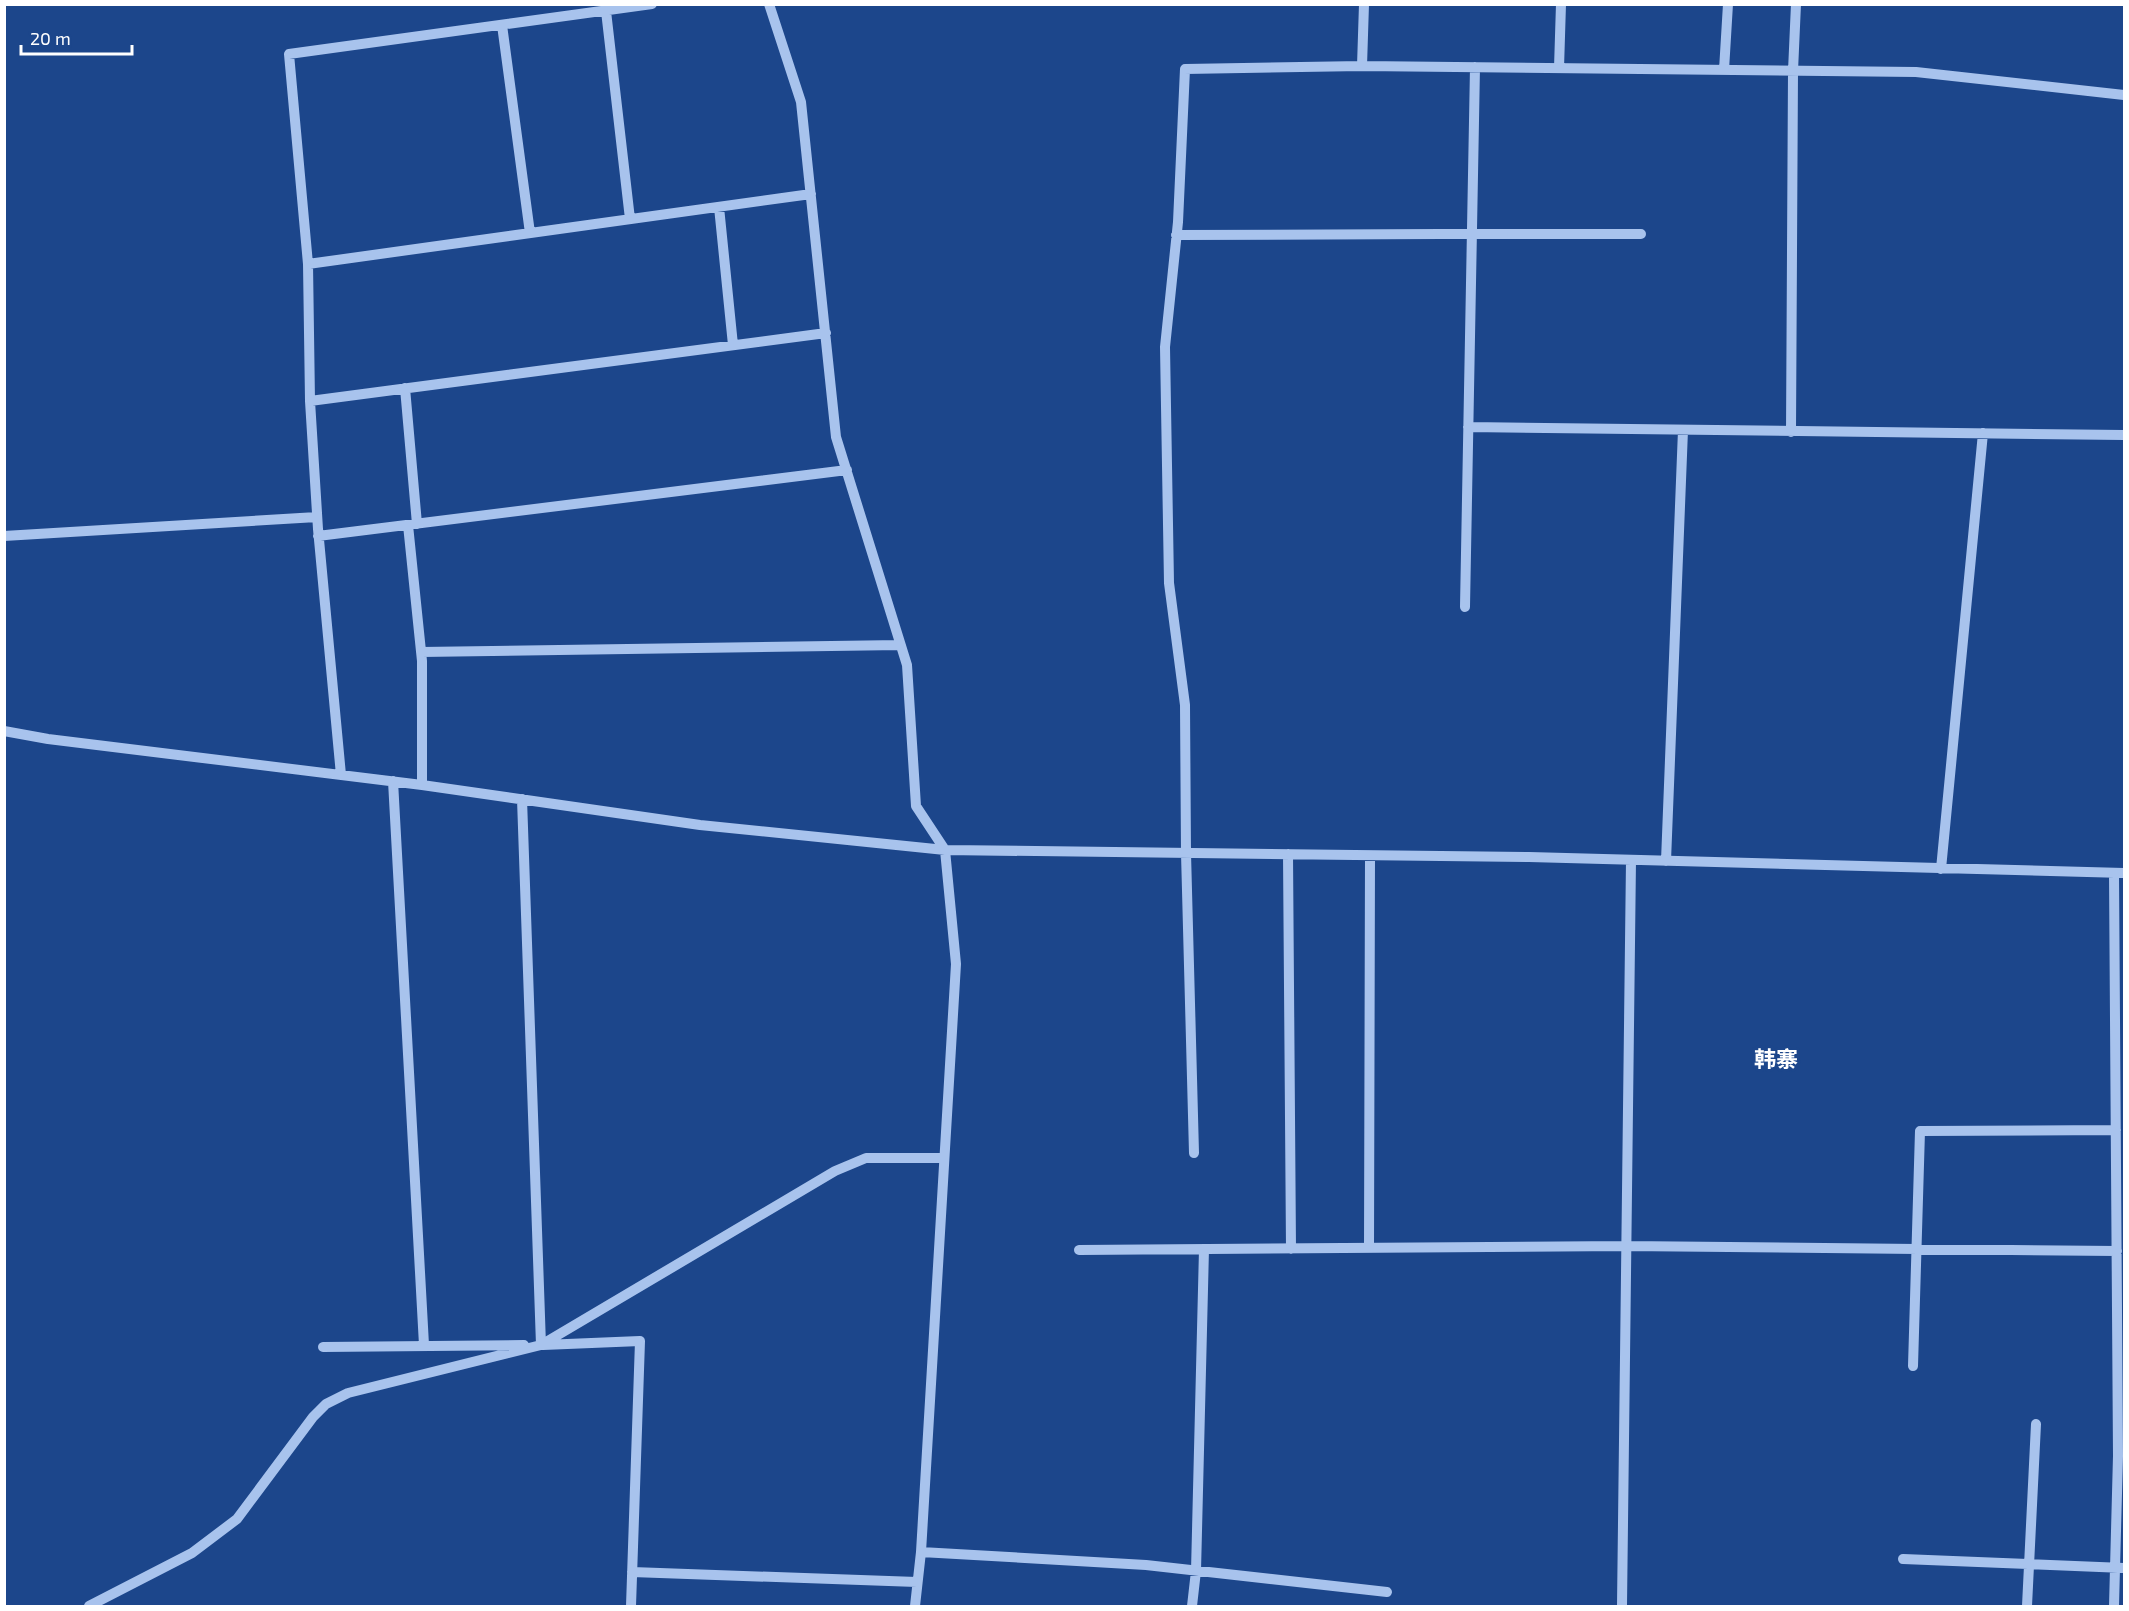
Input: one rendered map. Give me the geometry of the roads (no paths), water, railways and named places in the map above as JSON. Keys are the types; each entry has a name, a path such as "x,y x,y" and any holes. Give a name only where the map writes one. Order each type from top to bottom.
{"street":[{"path":"341,775 318,536 310,401 308,264 289,54 502,25 600,9 652,4"},
{"path":"769,4 801,102 836,437 907,665 916,806 945,850 956,964 921,1552 915,1606"},
{"path":"1362,66 1364,4"},
{"path":"1559,68 1561,4"},
{"path":"1724,70 1728,4"},
{"path":"1791,432 1793,71 1796,4"},
{"path":"600,9 630,219"},
{"path":"502,25 530,233"},
{"path":"1194,1154 1186,853 1185,705 1169,583 1165,347 1176,235 1185,69 1362,66 1916,72 2124,95"},
{"path":"1465,607 1475,67"},
{"path":"308,264 811,194"},
{"path":"719,207 733,345"},
{"path":"1176,235 1641,234"},
{"path":"310,401 826,333"},
{"path":"405,388 422,652 423,785"},
{"path":"1468,427 2124,435"},
{"path":"1666,861 1683,430"},
{"path":"1941,869 1983,434"},
{"path":"318,536 847,470"},
{"path":"4,536 317,517"},
{"path":"422,652 900,645"},
{"path":"4,731 48,739 423,785 700,825 945,850 1631,860 2119,873 2116,1130 2121,1456 2120,1568 2114,1606"},
{"path":"393,781 423,1345"},
{"path":"522,799 541,1345"},
{"path":"1288,854 1291,1249"},
{"path":"1368,1248 1370,856"},
{"path":"1622,1606 1631,860"},
{"path":"1913,1366 1920,1131 2116,1130"},
{"path":"89,1606 192,1553 237,1519 313,1417 327,1404 348,1393 541,1345 835,1171 866,1158 944,1158"},
{"path":"1079,1250 1626,1246 2117,1251"},
{"path":"1192,1606 1196,1571 1204,1249"},
{"path":"323,1347 541,1345 640,1341 631,1606"},
{"path":"2027,1606 2036,1424"},
{"path":"921,1552 1146,1565 1387,1592"},
{"path":"1903,1559 2120,1568"},
{"path":"632,1572 917,1582"}],"district":[{"name":"韩寨","path":"1776,1058"}]}
